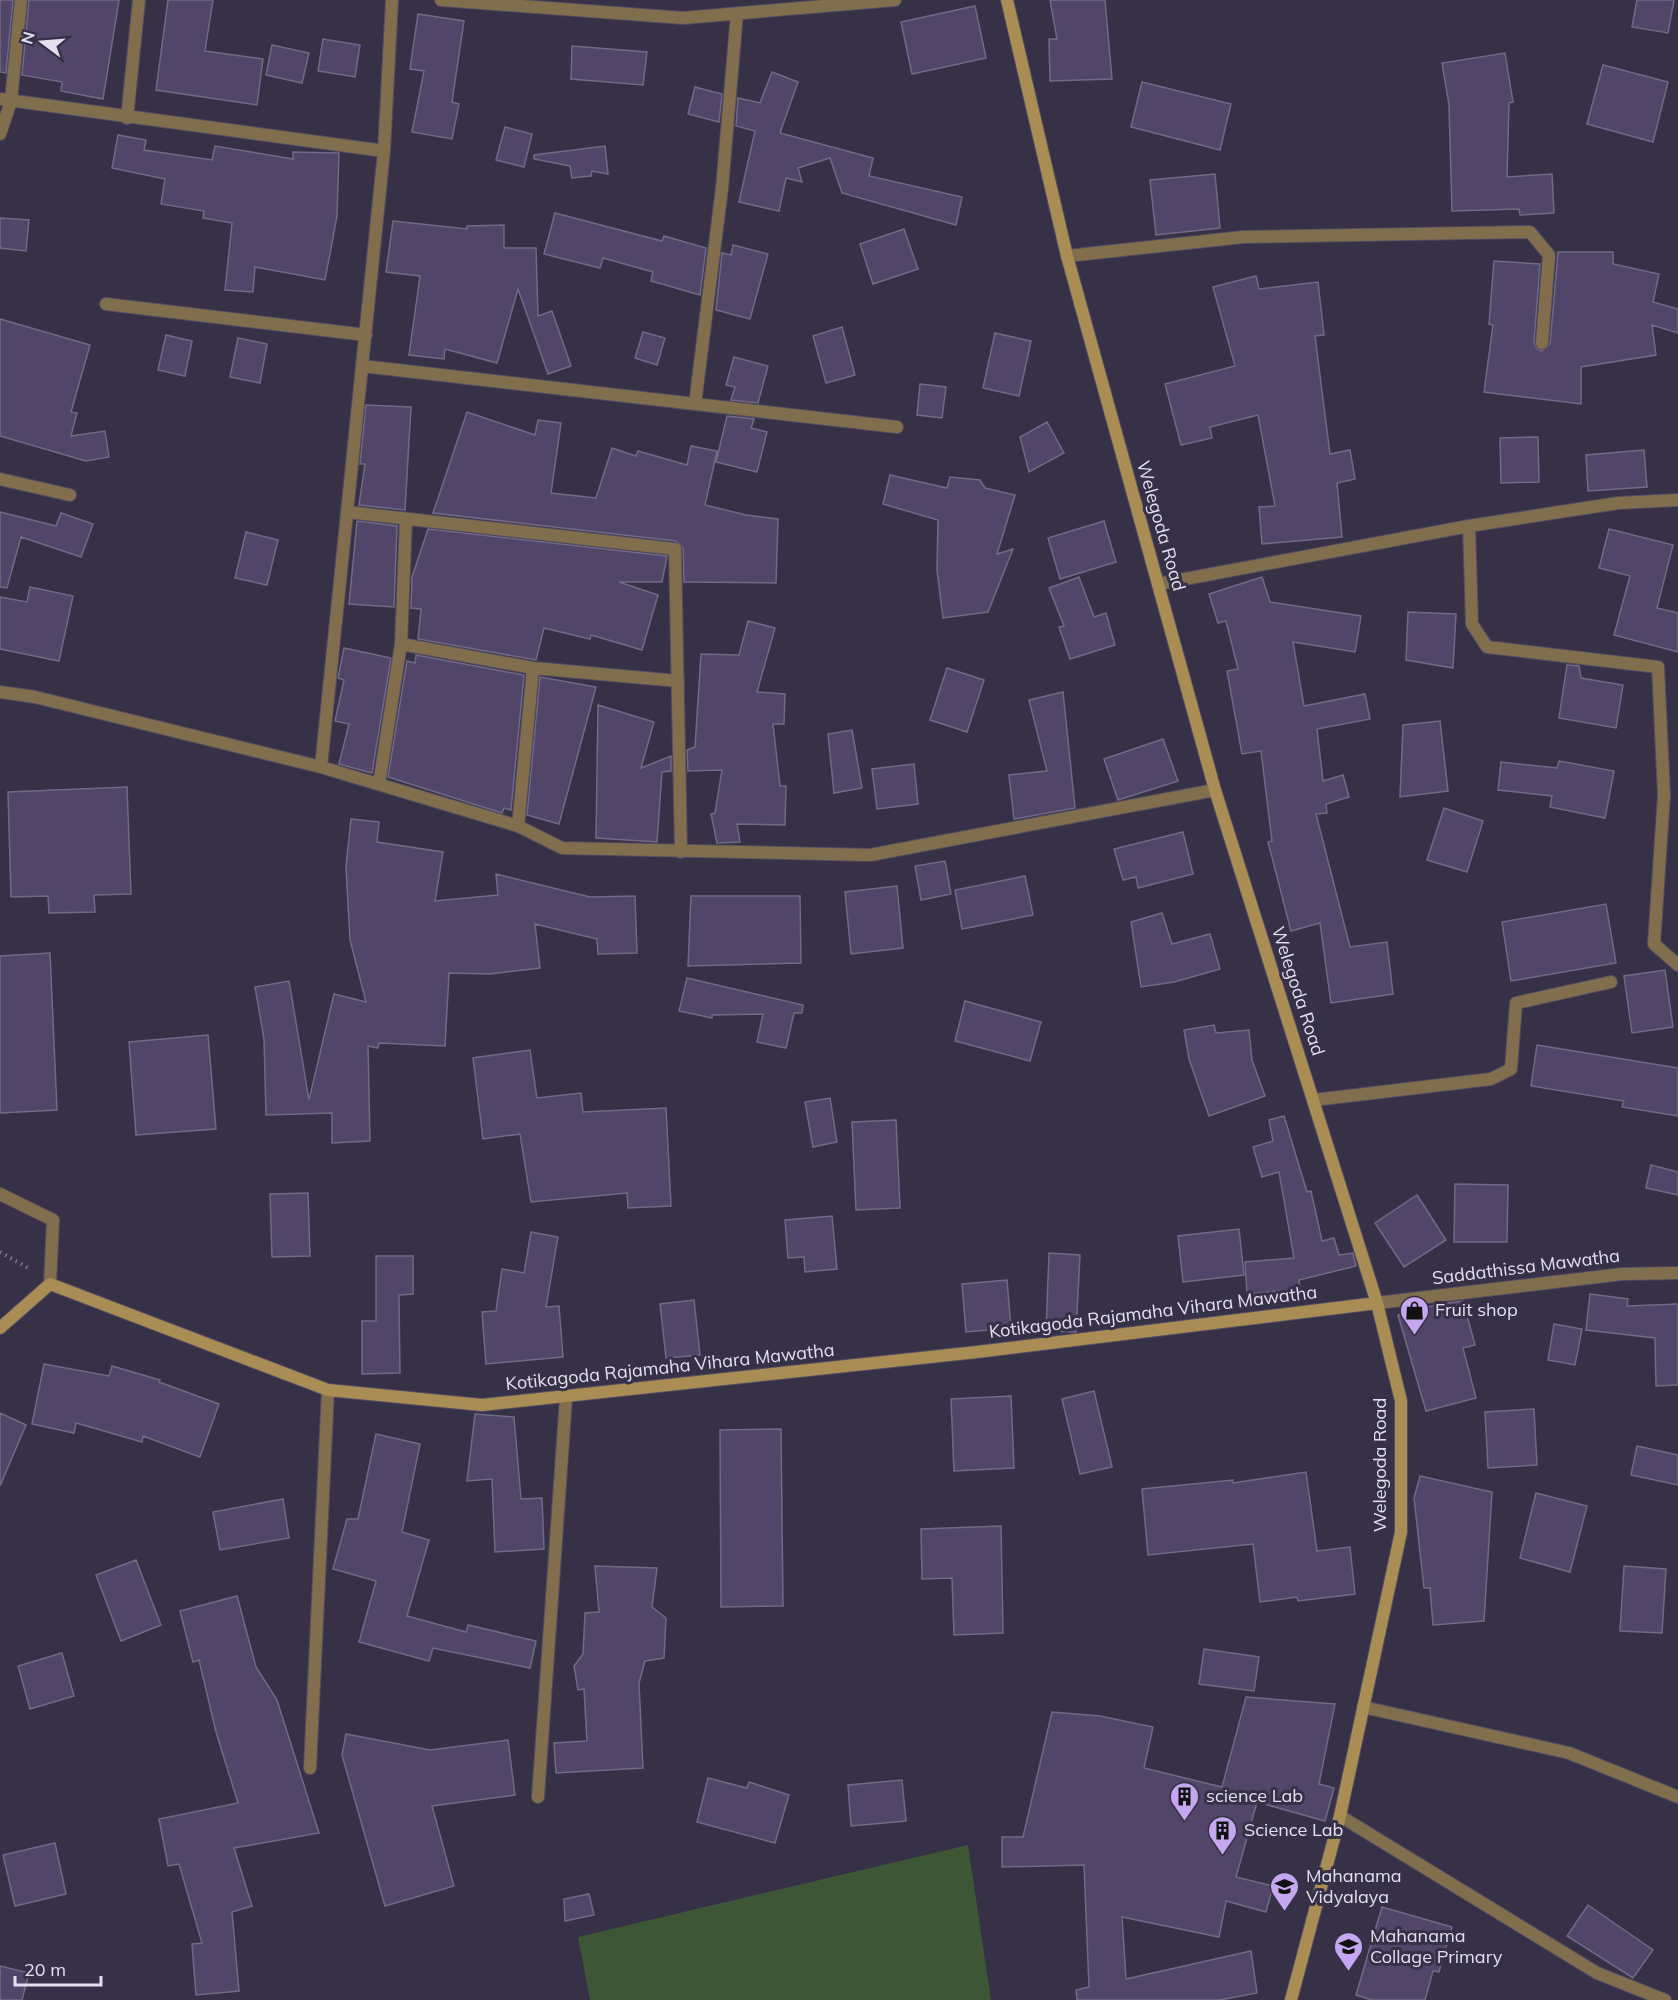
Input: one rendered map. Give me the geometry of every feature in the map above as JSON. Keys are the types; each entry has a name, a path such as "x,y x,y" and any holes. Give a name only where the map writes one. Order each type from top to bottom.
{"street":[{"path":"0,134 21,0"},
{"path":"127,118 139,0"},
{"path":"321,767 384,151 392,0"},
{"path":"441,0 592,6 683,18 895,0"},
{"name":"Welegoda Road","path":"1007,0 1067,256 1215,790 1377,1303 1401,1401 1401,1532 1340,1816 1292,2000"},
{"path":"695,404 722,188 737,13"},
{"path":"5,100 384,151"},
{"path":"1067,256 1243,237 1530,232 1549,255 1542,343"},
{"path":"106,304 366,335"},
{"path":"362,366 897,427"},
{"path":"0,479 70,495"},
{"path":"1158,584 1469,525 1618,503 1678,501"},
{"path":"347,512 675,549 681,852"},
{"path":"379,784 401,644 406,519"},
{"path":"1469,525 1472,624 1487,647 1658,667 1664,795 1654,944 1678,965"},
{"path":"401,644 533,668 678,681"},
{"path":"518,825 533,668"},
{"path":"0,692 35,697 321,767 518,825 562,848 870,855 1215,790"},
{"path":"1314,1100 1491,1079 1511,1069 1516,1003 1611,982"},
{"path":"0,1194 53,1220 50,1284 0,1328"},
{"name":"Saddathissa Mawatha","path":"1377,1303 1622,1274 1678,1273"},
{"name":"Kotikagoda Rajamaha Vihara Mawatha","path":"50,1284 328,1390 482,1405 566,1398 977,1352 1377,1303"},
{"path":"310,1768 328,1390"},
{"path":"538,1797 566,1398"},
{"path":"1363,1707 1569,1753 1678,1797"},
{"path":"1340,1816 1597,1973 1665,2000"}],"path":[{"path":"0,1252 16,1260 50,1284"}],"green space":[{"path":"968,1845 991,2000 590,2000 578,1937"}],"building":[{"path":"0,0 13,0 6,73 0,72"},
{"path":"29,0 119,0 103,99 61,91 62,82 22,75"},
{"path":"168,0 213,0 205,51 263,59 257,105 156,90"},
{"path":"1050,0 1105,0 1112,79 1050,81 1049,39 1057,39"},
{"path":"1637,0 1674,0 1668,33 1632,27"},
{"path":"975,6 986,58 912,74 901,22"},
{"path":"418,14 464,21 452,102 459,104 452,139 412,132 424,71 410,69"},
{"path":"323,39 360,45 355,77 318,71"},
{"path":"272,45 309,53 302,83 266,75"},
{"path":"572,46 647,52 643,85 571,79"},
{"path":"1505,53 1513,102 1509,103 1507,177 1552,174 1554,213 1520,215 1519,209 1452,211 1449,105 1442,63"},
{"path":"1603,65 1668,82 1653,142 1587,124"},
{"path":"772,72 798,82 780,133 873,158 869,176 962,197 956,225 842,193 830,158 798,168 802,182 786,178 779,211 739,202 755,131 736,126 738,98 760,103"},
{"path":"1142,82 1231,104 1220,150 1131,127"},
{"path":"695,87 722,94 719,122 688,114"},
{"path":"505,127 532,134 524,167 496,160"},
{"path":"118,135 146,140 144,150 212,160 215,146 293,159 293,152 339,153 337,216 325,280 255,267 253,292 225,290 232,223 203,218 204,211 161,204 165,179 112,168"},
{"path":"605,146 608,174 592,171 591,176 572,178 570,166 534,159 534,155"},
{"path":"1215,174 1220,228 1156,235 1150,180"},
{"path":"555,213 662,241 664,236 706,248 700,295 651,281 653,272 603,258 600,268 544,254"},
{"path":"0,218 29,220 26,251 0,248"},
{"path":"393,221 467,229 467,226 504,225 504,248 536,248 538,316 552,311 571,366 548,374 518,289 497,363 445,349 444,359 409,355 420,276 386,272"},
{"path":"904,229 918,269 873,284 860,244"},
{"path":"733,245 768,254 750,319 716,310 722,253 731,255"},
{"path":"1558,252 1613,252 1613,264 1659,274 1653,302 1678,309 1678,333 1652,325 1656,355 1581,367 1581,404 1484,392 1493,325 1489,324 1494,261 1540,264 1534,342 1537,349 1542,351 1550,344"},
{"path":"1256,276 1259,289 1318,282 1324,335 1315,336 1330,454 1350,450 1355,479 1337,483 1342,537 1262,544 1259,507 1275,506 1258,415 1210,427 1212,438 1181,445 1165,384 1235,366 1213,287"},
{"path":"0,319 90,345 71,412 77,413 71,436 105,431 109,457 86,461 0,436"},
{"path":"842,327 855,375 826,383 813,336"},
{"path":"643,332 665,338 657,365 635,358"},
{"path":"995,333 1031,341 1019,396 983,388"},
{"path":"166,335 192,341 185,376 158,370"},
{"path":"238,338 267,344 260,383 230,377"},
{"path":"734,357 768,366 758,403 731,400 735,387 726,385"},
{"path":"920,384 946,387 942,418 917,415"},
{"path":"366,405 411,407 405,510 359,505 365,464 360,464"},
{"path":"467,412 535,435 538,420 561,423 551,493 596,498 612,448 636,456 638,451 687,465 691,446 717,451 705,505 746,515 778,519 776,583 684,582 683,548 676,541 433,513"},
{"path":"727,416 754,419 751,428 767,432 757,472 716,462"},
{"path":"1047,422 1064,453 1029,472 1020,437"},
{"path":"1538,437 1539,482 1501,483 1500,438"},
{"path":"1644,450 1647,487 1588,491 1586,455"},
{"path":"890,475 947,488 950,477 980,480 985,488 1015,495 997,554 1013,549 988,612 943,618 937,570 938,520 883,504"},
{"path":"0,512 56,526 61,513 93,524 81,557 21,537 7,588 0,587"},
{"path":"357,521 397,526 394,607 349,604"},
{"path":"1104,521 1116,562 1060,579 1048,538"},
{"path":"428,529 667,556 662,582 619,582 658,595 642,650 591,635 590,639 544,628 536,660 418,639 421,609 411,608 412,577"},
{"path":"1609,529 1673,545 1657,608 1678,613 1678,652 1614,635 1630,576 1599,568"},
{"path":"246,532 278,540 267,585 235,578"},
{"path":"1079,577 1094,617 1106,613 1115,645 1070,659 1059,627 1064,626 1049,588"},
{"path":"1262,577 1270,602 1361,616 1355,652 1293,642 1304,706 1365,694 1370,719 1317,729 1323,781 1343,775 1349,797 1326,804 1327,813 1316,814 1350,947 1387,942 1393,994 1331,1003 1320,923 1291,931 1268,842 1272,841 1261,751 1242,754 1227,671 1238,669 1226,621 1218,623 1209,594"},
{"path":"30,587 73,596 59,661 0,649 0,597 27,602"},
{"path":"1408,612 1456,614 1453,668 1406,660"},
{"path":"748,621 775,628 757,692 785,694 784,724 773,724 780,786 786,786 785,825 737,824 740,842 717,843 711,814 715,813 722,770 688,771 687,750 695,747 701,654 739,655"},
{"path":"344,648 391,658 372,773 339,764 349,724 335,721 344,680 338,678"},
{"path":"416,655 524,675 511,810 504,808 502,813 388,777 407,661 415,663"},
{"path":"1567,665 1579,666 1581,678 1623,685 1616,728 1559,718"},
{"path":"947,668 984,680 967,732 930,720"},
{"path":"540,677 596,687 559,824 527,815"},
{"path":"1063,692 1075,808 1014,819 1009,775 1047,771 1029,700"},
{"path":"598,705 654,722 641,768 671,756 671,771 662,772 657,842 596,838"},
{"path":"1440,721 1448,791 1400,797 1403,725"},
{"path":"852,730 862,788 834,793 828,734"},
{"path":"1163,739 1178,781 1118,800 1104,759"},
{"path":"1559,761 1614,771 1605,818 1550,807 1552,796 1498,790 1501,762 1557,768"},
{"path":"914,764 918,804 877,809 872,769"},
{"path":"127,787 131,894 94,895 95,912 49,913 48,896 11,897 8,792"},
{"path":"1444,808 1483,821 1467,872 1427,860"},
{"path":"351,819 379,822 377,842 443,852 435,901 498,895 496,874 590,897 635,896 637,953 598,954 597,939 535,924 540,968 490,974 449,973 445,1046 379,1043 378,1048 368,1046 370,1141 332,1143 332,1113 266,1115 264,1039 255,987 289,981 309,1100 334,994 366,1002 350,940 346,867"},
{"path":"1183,832 1193,874 1138,888 1136,877 1123,880 1114,849"},
{"path":"945,861 951,894 921,900 915,866"},
{"path":"1025,876 1033,915 962,929 955,890"},
{"path":"897,886 903,948 851,954 845,892"},
{"path":"691,896 800,896 801,963 688,966"},
{"path":"1606,904 1616,963 1511,981 1502,922"},
{"path":"1162,913 1172,944 1210,934 1220,969 1174,982 1141,987 1131,922"},
{"path":"50,953 57,1110 0,1113 0,956"},
{"path":"1665,970 1673,1027 1632,1033 1624,976"},
{"path":"687,978 803,1005 802,1013 794,1013 786,1048 757,1042 763,1014 712,1015 712,1018 679,1011"},
{"path":"965,1001 1041,1022 1030,1061 955,1041"},
{"path":"1214,1025 1216,1033 1249,1030 1252,1060 1265,1096 1209,1116 1189,1059 1184,1030"},
{"path":"208,1035 216,1129 136,1135 129,1042"},
{"path":"1537,1045 1678,1068 1678,1116 1622,1107 1624,1101 1531,1086"},
{"path":"530,1050 537,1098 581,1093 583,1112 666,1108 671,1206 628,1208 627,1193 531,1202 520,1134 483,1139 473,1058"},
{"path":"830,1098 837,1142 813,1147 805,1102"},
{"path":"1284,1116 1307,1192 1311,1191 1322,1241 1334,1238 1339,1255 1353,1253 1356,1266 1299,1280 1300,1289 1247,1294 1245,1262 1294,1258 1279,1172 1262,1177 1253,1147 1273,1141 1269,1120"},
{"path":"896,1120 900,1208 856,1210 852,1122"},
{"path":"1651,1165 1678,1172 1678,1195 1646,1188"},
{"path":"1455,1184 1508,1185 1507,1242 1454,1242"},
{"path":"308,1193 310,1256 272,1257 270,1194"},
{"path":"1417,1195 1446,1240 1404,1267 1375,1223"},
{"path":"832,1216 837,1269 805,1272 804,1257 788,1258 785,1220"},
{"path":"1239,1229 1244,1275 1183,1282 1178,1236"},
{"path":"531,1232 558,1237 546,1307 559,1306 563,1357 486,1364 482,1312 496,1311 502,1269 524,1273"},
{"path":"1049,1253 1080,1255 1076,1332 1046,1331"},
{"path":"376,1256 413,1256 413,1294 399,1295 400,1373 362,1374 362,1321 376,1321"},
{"path":"1007,1280 1011,1328 966,1332 962,1284"},
{"path":"1590,1294 1628,1299 1627,1306 1678,1304 1678,1385 1656,1386 1655,1338 1586,1330"},
{"path":"694,1300 700,1355 666,1358 660,1304"},
{"path":"1463,1301 1475,1345 1463,1348 1476,1398 1426,1411 1398,1315 1439,1304"},
{"path":"1554,1324 1582,1329 1575,1365 1548,1360"},
{"path":"44,1364 109,1376 112,1366 160,1380 159,1382 219,1404 200,1457 143,1436 142,1442 76,1423 74,1433 32,1424"},
{"path":"1094,1391 1112,1467 1080,1474 1062,1399"},
{"path":"1011,1396 1014,1468 954,1471 951,1399"},
{"path":"1534,1409 1537,1465 1488,1468 1485,1412"},
{"path":"0,1413 26,1425 0,1486"},
{"path":"475,1414 514,1417 521,1499 542,1498 544,1549 495,1552 492,1479 467,1481"},
{"path":"781,1429 783,1606 721,1607 720,1430"},
{"path":"376,1434 420,1444 402,1532 429,1540 407,1616 466,1632 468,1625 536,1641 530,1668 433,1648 429,1661 359,1642 376,1581 333,1569 347,1519 358,1519"},
{"path":"1637,1446 1678,1455 1678,1485 1631,1475"},
{"path":"1306,1472 1317,1551 1350,1547 1355,1594 1298,1601 1297,1597 1260,1602 1253,1544 1148,1555 1142,1489 1233,1480 1233,1483"},
{"path":"1420,1476 1492,1492 1484,1621 1433,1625 1430,1588 1424,1588 1414,1498"},
{"path":"1536,1493 1587,1506 1570,1572 1520,1558"},
{"path":"283,1499 289,1538 220,1550 213,1512"},
{"path":"1001,1526 1003,1633 954,1635 952,1578 922,1579 921,1529"},
{"path":"136,1560 161,1625 121,1641 96,1575"},
{"path":"595,1566 657,1568 652,1607 666,1618 664,1658 645,1661 639,1683 643,1768 556,1773 554,1743 587,1741 584,1689 578,1690 574,1666 583,1654 585,1613 599,1612"},
{"path":"1624,1566 1666,1569 1662,1633 1620,1631"},
{"path":"237,1596 256,1667 277,1700 319,1833 234,1848 252,1906 232,1912 239,1991 196,1995 192,1944 202,1943 179,1864 168,1866 159,1819 238,1803 216,1732 199,1660 193,1662 180,1611"},
{"path":"1204,1649 1259,1657 1254,1691 1199,1684"},
{"path":"62,1653 74,1696 30,1709 18,1666"},
{"path":"1246,1697 1335,1704 1319,1784 1334,1788 1325,1821 1257,1802 1236,1877 1273,1886 1266,1912 1226,1901 1219,1937 1122,1917 1126,1979 1251,1951 1257,1993 1220,2000 1077,2000 1076,1990 1089,1987 1084,1865 1002,1867 1002,1837 1023,1837 1052,1712 1100,1716 1153,1727 1144,1768 1222,1787"},
{"path":"346,1734 430,1750 508,1740 515,1795 432,1806 454,1886 385,1906 342,1755"},
{"path":"708,1778 747,1788 749,1782 789,1795 775,1843 697,1822"},
{"path":"902,1780 906,1821 851,1826 848,1785"},
{"path":"55,1843 66,1894 15,1906 3,1855"},
{"path":"589,1894 594,1915 565,1921 564,1899"},
{"path":"1588,1905 1653,1950 1633,1978 1567,1936"},
{"path":"1382,1907 1452,1927 1439,1972 1433,1971 1425,2000 1372,2000 1356,1995"},
{"path":"0,1966 29,1973 22,2000 0,2000"}],"place":[{"name":"Fruit shop","path":"1414,1336"},
{"name":"science Lab","path":"1185,1822"},
{"name":"Science Lab","path":"1223,1856"},
{"name":"Mahanama Vidyalaya","path":"1285,1912"},
{"name":"Mahanama Collage Primary","path":"1349,1972"}]}
